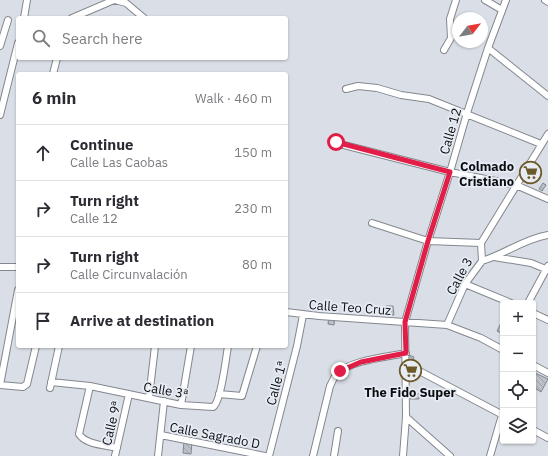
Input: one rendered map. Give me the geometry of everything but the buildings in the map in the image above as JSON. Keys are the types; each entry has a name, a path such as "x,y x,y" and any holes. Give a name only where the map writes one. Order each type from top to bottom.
{"street":[{"path":"24,16 27,0"},
{"path":"77,16 115,0 126,3 142,16"},
{"path":"444,50 451,38 450,19 456,0"},
{"path":"485,0 502,10"},
{"name":"Calle 12","path":"403,456 406,416 405,322 466,113 506,0"},
{"path":"0,46 8,20"},
{"path":"488,48 548,96"},
{"path":"0,115 3,88 16,49"},
{"path":"54,72 56,60"},
{"path":"346,89 358,86 377,88 401,95 429,99 542,144"},
{"name":"Calle 3","path":"447,325 465,284 482,261 481,243 548,134"},
{"path":"336,142 450,172 516,185 548,200"},
{"path":"372,223 428,241 481,243"},
{"path":"482,261 494,257 523,242 548,235"},
{"path":"494,257 531,263 547,268 530,300"},
{"path":"0,267 16,267"},
{"path":"465,284 504,300"},
{"path":"16,299 0,385 23,387 27,384 36,348"},
{"name":"Calle Teo Cruz","path":"288,312 303,315 447,325 481,338 500,348"},
{"path":"536,314 548,320"},
{"name":"Calle 1ª","path":"269,456 297,346 303,315"},
{"path":"11,322 16,323"},
{"name":"Calle 3ª","path":"59,348 50,385 90,386 181,405 213,408 217,404 228,348"},
{"path":"149,398 155,348"},
{"path":"181,405 191,348"},
{"path":"219,394 242,396 255,348"},
{"path":"313,456 330,386 335,376 347,367 361,362 406,353"},
{"path":"406,364 500,414"},
{"path":"536,367 548,373"},
{"path":"90,386 79,434 82,439 92,443 117,448"},
{"name":"Calle 9ª","path":"115,456 129,394"},
{"path":"158,456 164,401"},
{"path":"406,416 450,456"},
{"path":"490,456 500,422"},
{"path":"334,456 338,431"},
{"path":"536,432 548,438"},
{"name":"Calle Sagrado D","path":"161,435 265,456"}],"place":[{"name":"Colmado Cristiano","path":"530,173"},
{"name":"The Fido Super","path":"410,370"}],"route":[{"path":"336,142 450,172 428,241 405,322 406,353 361,362 340,371"}]}
